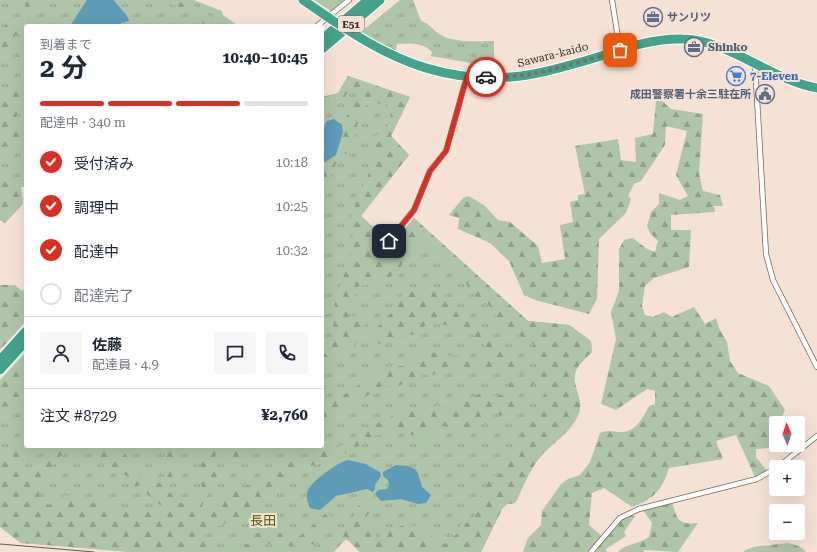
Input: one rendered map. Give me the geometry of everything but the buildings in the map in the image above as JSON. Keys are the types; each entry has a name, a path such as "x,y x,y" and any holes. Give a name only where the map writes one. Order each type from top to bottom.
{"highway":[{"name":"Sawara-kaido","path":"303,0 371,45 409,64 467,76 510,77 526,75 658,40 689,39 717,46 796,83 817,88"},
{"name":"E51","path":"324,37 368,0"},
{"name":"E51","path":"324,47 380,0"},
{"path":"0,360 24,332"},
{"path":"0,370 24,343"}],"street":[{"path":"321,24 330,19 349,0"},
{"path":"612,0 620,50"},
{"path":"755,64 766,254 773,280 817,367"},
{"path":"389,241 414,210 430,171 446,151 467,76"},
{"path":"787,460 817,436"},
{"path":"591,552 620,518 638,509 757,479 769,472"}],"green space":[{"path":"0,0 194,0 222,11 223,15 236,24 24,24 24,187 21,187 23,204 5,223 0,220"},
{"path":"25,0 43,0 23,22 19,20 25,10"},
{"path":"157,0 181,2 197,7 210,16 214,22 212,24 203,24 202,19 190,10"},
{"path":"314,0 344,0 331,11"},
{"path":"400,0 413,0 421,21 446,38 467,41 494,41 494,67 431,56 432,52 424,46 416,44 397,44 396,51 381,45 361,32"},
{"path":"10,21 24,31 23,35 15,35 13,49 4,57 0,57 0,32"},
{"path":"24,43 24,72 18,73 12,66"},
{"path":"348,76 410,97 391,136 409,155 361,216 392,244 414,218 528,321 569,325 591,341 592,352 579,365 575,374 575,383 580,408 576,420 572,426 537,461 515,503 507,504 502,509 481,552 360,552 346,539 334,552 131,552 21,543 0,527 0,396 24,366 24,448 324,448 324,96 338,93"},
{"path":"348,76 410,97 391,136 409,155 361,216 392,244 414,218 528,321 569,325 591,341 592,352 579,365 575,374 575,383 580,408 576,420 572,426 537,461 515,503 507,504 502,509 481,552 360,552 346,539 342,542 339,540 344,532 343,529 353,518 359,505 371,501 374,503 365,520 374,526 375,536 380,539 397,527 408,525 429,529 432,537 444,544 459,532 461,524 469,522 474,517 474,508 490,479 497,474 503,473 504,449 520,451 522,430 526,420 533,414 537,416 542,412 547,380 542,380 536,383 527,390 522,391 517,396 517,400 524,401 521,406 508,408 501,416 490,409 481,416 475,432 461,439 461,433 448,430 448,427 443,426 425,438 412,435 394,425 342,455 288,473 283,476 286,483 284,487 279,488 279,495 275,498 267,498 265,505 261,508 252,507 251,512 248,515 242,509 239,517 204,532 206,547 216,552 131,552 21,543 0,527 0,460 9,457 10,448 24,438 24,448 31,448 20,465 24,469 32,471 49,448 67,448 53,464 43,479 39,493 41,499 49,505 65,495 87,503 103,502 111,504 115,513 120,515 138,507 168,516 168,509 160,505 143,491 144,488 140,485 135,487 133,480 113,467 108,467 85,448 122,448 137,473 142,478 156,483 164,482 169,473 163,448 179,448 177,464 167,490 181,503 189,503 199,500 202,489 200,470 203,448 217,448 214,465 218,482 204,501 201,509 201,514 203,514 217,511 219,504 223,499 235,490 250,485 264,483 267,474 277,467 289,461 308,459 316,451 348,444 362,432 374,425 396,414 405,413 407,407 416,410 436,406 447,407 451,398 455,397 470,401 481,392 484,393 483,397 503,395 513,379 508,370 502,367 486,370 468,368 454,372 419,375 396,387 380,387 324,421 324,408 359,385 362,378 371,377 374,371 381,367 403,366 425,352 446,353 449,356 484,358 490,351 472,334 461,334 455,325 427,324 414,334 395,338 385,344 380,344 373,341 371,338 372,333 391,313 395,303 402,295 417,290 423,293 434,291 441,299 447,300 448,305 462,313 500,343 503,347 504,353 511,351 515,357 512,359 518,367 526,369 524,373 518,372 519,381 524,382 528,375 538,369 540,362 530,358 527,352 527,349 534,345 528,339 503,328 486,301 479,301 475,294 471,293 459,269 424,240 413,250 407,251 401,267 390,277 359,286 351,305 349,316 360,317 365,321 365,325 354,347 344,348 340,355 335,356 332,361 324,364 324,354 330,350 332,341 335,302 353,248 352,213 374,161 372,145 374,136 387,129 392,110 385,104 372,103 363,107 349,151 340,155 324,190 324,164 326,163 340,139 342,125 359,92 350,88 342,102 334,102 324,111 324,96 338,93"},
{"path":"24,77 24,111 18,112 16,117 24,130 24,140 0,148 0,94 13,91 13,87"},
{"path":"660,99 671,109 703,114 699,173 703,191 720,195 723,206 714,206 715,212 671,215 671,230 691,230 689,267 654,278 645,286 642,306 645,315 653,317 664,312 672,317 694,307 705,324 716,318 719,328 727,342 730,361 738,373 769,386 785,410 782,416 769,416 769,448 756,449 756,457 768,472 755,477 736,435 716,441 723,459 669,468 660,488 656,493 640,504 632,507 604,488 592,493 589,525 604,538 625,517 635,516 624,532 626,536 606,549 607,552 523,552 528,538 541,525 542,511 561,484 568,479 580,475 590,462 600,433 608,431 625,432 634,428 644,416 649,406 655,404 655,391 647,389 616,410 601,404 616,339 611,312 619,291 619,249 624,240 633,238 647,249 655,252 658,241 650,233 647,226 651,212 659,204 659,193 680,200 688,196 676,175 687,131 666,126 665,145 641,181 634,184 628,196 631,199 626,213 599,239 597,299 589,314 535,300 524,295 509,261 490,243 458,229 459,218 449,215 464,197 469,196 485,206 498,220 510,222 538,246 542,263 565,259 560,225 573,222 570,202 578,200 578,195 585,194 575,146 618,139 621,160 636,162 635,138 653,134 656,100"},
{"path":"7,180 21,187 23,204 5,223 0,220 0,181"},
{"path":"0,285 15,285 22,291 24,290 24,323 0,350"},
{"path":"24,354 24,413 0,404 0,380"},
{"path":"17,415 24,419 24,431 13,422"},
{"path":"228,448 246,448 235,461 229,465 224,460"},
{"path":"672,502 679,520 686,523 698,523 678,552 644,550 644,552 618,552 624,547 649,537 652,523 643,510"},
{"path":"327,512 334,519 308,537 309,540 314,539 314,544 301,547 264,543 269,552 230,552 231,545 241,542 249,545 248,540 258,533 272,532 300,536"},
{"path":"787,543 800,547 806,552 743,552 747,549 758,546"}],"water":[{"path":"87,0 114,0 129,21 121,24 71,24"},
{"path":"334,119 342,125 343,132 336,155 324,163 324,126 327,121"},
{"path":"348,460 365,464 380,472 381,476 375,485 373,492 367,489 336,496 320,510 310,508 307,495 310,486 332,468"},
{"path":"396,465 408,466 415,469 418,473 422,487 431,495 426,503 418,504 401,499 381,501 375,494 378,490 387,489 389,485 388,480 383,476 383,472"}],"railway":[{"path":"0,544 94,552"}],"way so far":[{"path":"486,77 510,77 538,73 620,50"}],"place":[{"name":"サンリツ","path":"653,17"},
{"name":"Shinko","path":"694,47"},
{"name":"7-Eleven","path":"736,76"},
{"name":"成田警察署十余三駐在所","path":"765,94"}],"district":[{"name":"長田","path":"263,520"}],"route":[{"path":"389,241 414,210 430,171 446,151 467,76 486,77"}]}
